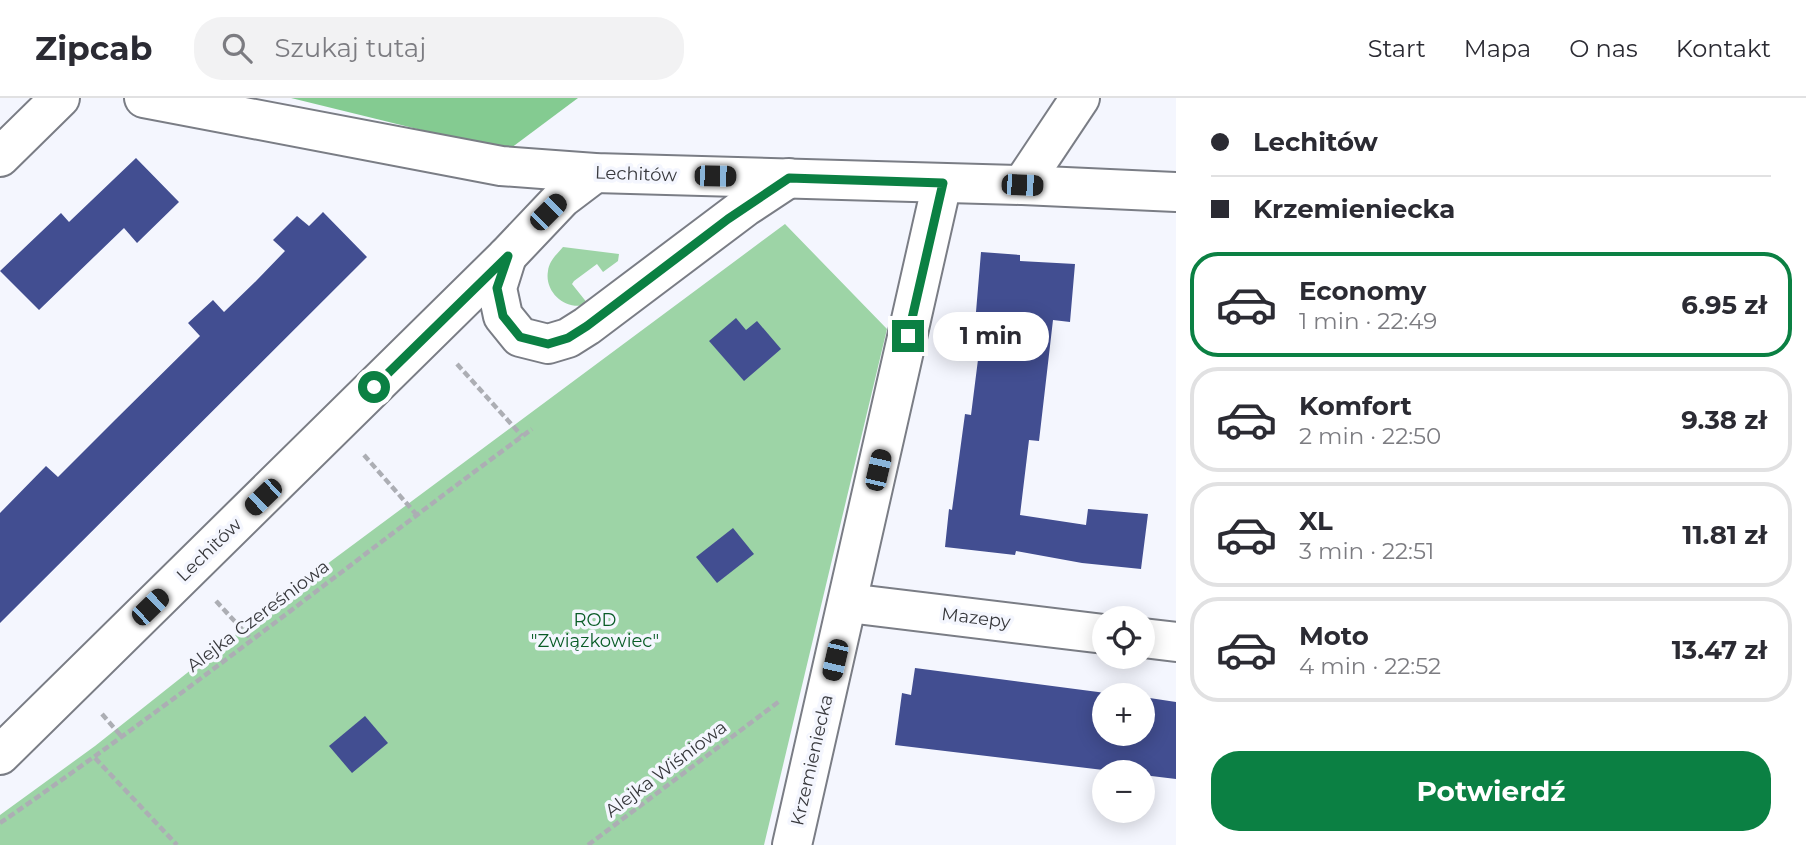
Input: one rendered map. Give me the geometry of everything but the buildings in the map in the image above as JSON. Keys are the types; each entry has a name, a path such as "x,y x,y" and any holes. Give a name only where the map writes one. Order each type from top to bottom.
{"street":[{"path":"0,157 60,98"},
{"name":"Lechitów","path":"145,98 501,166 595,173 1176,192"},
{"path":"1022,185 1080,98"},
{"name":"Lechitów","path":"0,755 508,256 562,198 595,173"},
{"path":"508,256 497,288 503,316 520,337 548,344 568,338 587,326 724,222 789,178"},
{"name":"Krzemieniecka","path":"792,845 943,183"},
{"name":"Mazepy","path":"848,603 1092,633"},
{"path":"1155,639 1176,642"}],"path":[{"path":"429,334 522,436"},
{"path":"338,423 406,506 416,514"},
{"name":"Alejka Czereśniowa","path":"0,823 94,758 532,429"},
{"path":"188,570 251,639"},
{"name":"Alejka Wiśniowa","path":"588,845 760,715"},
{"path":"94,758 177,845"}],"green space":[{"path":"291,98 578,98 507,151"},
{"name":"ROD \"Związkowiec\"","path":"785,224 887,329 764,845 0,845 0,815 95,746 284,596"},
{"path":"563,247 619,254 618,261 603,272 597,264 572,284 588,304 580,306 565,303 550,287 549,267"}],"route":[{"path":"374,387 508,256 497,288 503,316 520,337 548,344 568,338 587,326 728,219 789,178 943,183 908,336"}]}
